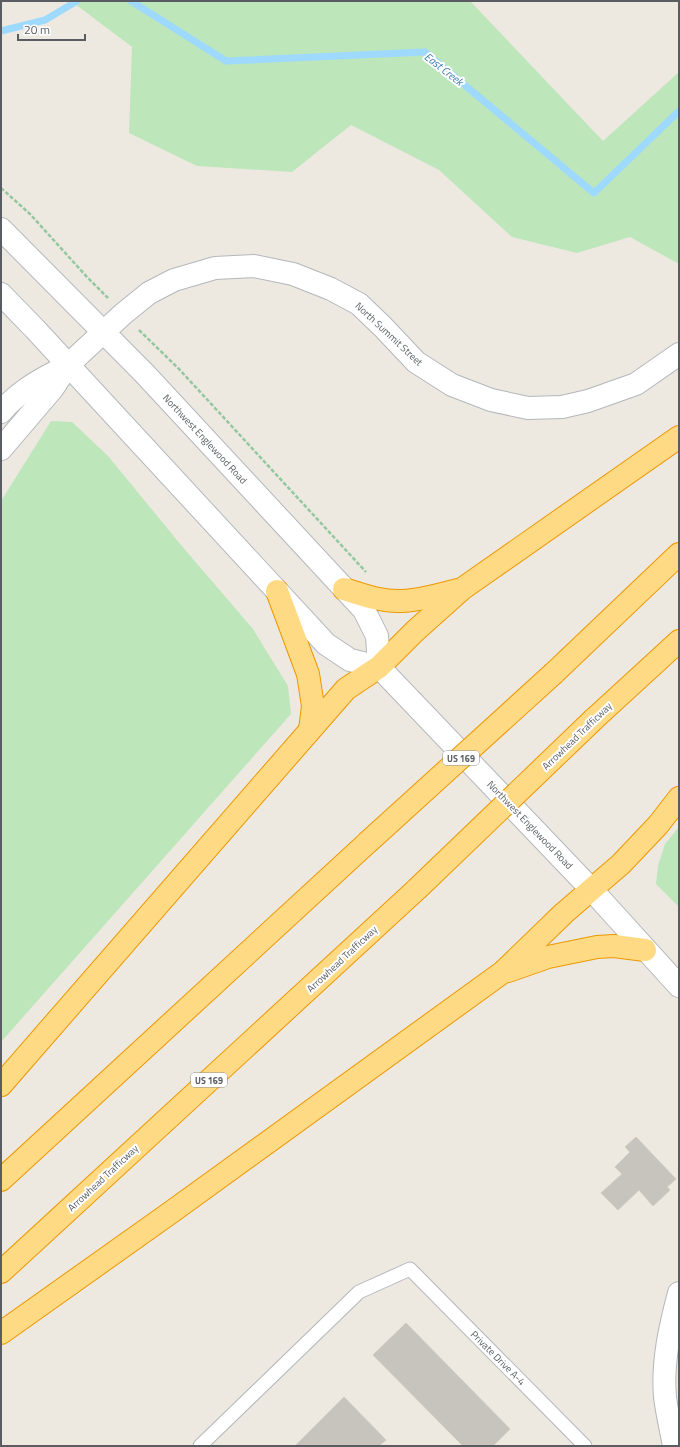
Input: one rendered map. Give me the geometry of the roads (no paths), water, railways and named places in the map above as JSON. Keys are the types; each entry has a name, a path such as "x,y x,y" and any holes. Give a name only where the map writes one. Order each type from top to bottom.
{"highway":[{"path":"1,1085 346,689 379,666 462,589 679,437"},
{"name":"US 169","path":"1,1180 554,673 679,554"},
{"path":"344,589 375,598 401,602 429,598 462,589"},
{"path":"277,591 308,674 313,706 310,730"},
{"name":"Arrowhead Trafficway","path":"1,1272 417,889 594,719 679,641"},
{"path":"1,1333 170,1213 503,972 590,889 621,864 658,825 679,798"},
{"path":"503,972 548,957 597,947 614,946 645,950"}],"main road":[{"name":"Northwest Englewood Road","path":"1,229 104,332 364,610 376,636 379,666 590,889 679,986"},
{"name":"North Summit Street","path":"1,412 13,399 44,378 68,365 149,293 174,280 216,268 254,266 293,274 330,289 359,304 416,362 452,385 491,400 528,408 562,407 588,401 636,384 679,354"},
{"path":"1,294 326,644 350,660 379,666"},
{"name":"North Summit Street","path":"1,449 53,388 68,365"},
{"path":"674,1446 665,1397 665,1361 670,1326 679,1293"}],"lane":[{"name":"Private Drive A-4","path":"200,1446 359,1292 410,1269 585,1446"}],"waterway":[{"name":"East Creek","path":"1,31 45,20 77,1"},
{"name":"East Creek","path":"131,1 226,61 425,52 594,193 679,111"}]}
